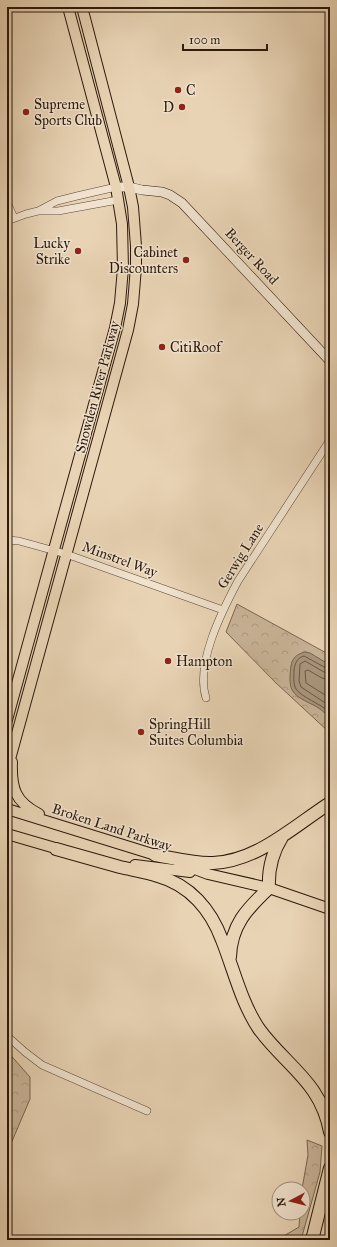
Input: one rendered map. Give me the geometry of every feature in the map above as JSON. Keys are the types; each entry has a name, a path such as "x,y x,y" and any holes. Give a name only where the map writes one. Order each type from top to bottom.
{"highway":[{"path":"155,855 199,862 224,862 239,858 252,853 284,834 330,803"},
{"path":"230,962 232,942 238,922 269,888 268,878 272,857 284,834"},
{"path":"56,849 159,876 178,884 200,901 216,925 250,1014 264,1036 312,1088 323,1109 330,1132"},
{"path":"314,1240 330,1168"},
{"path":"314,1240 330,1192"}],"main road":[{"name":"Snowden River Parkway","path":"7,720 113,335 120,303 123,268 122,224 116,187 68,7"},
{"name":"Snowden River Parkway","path":"7,770 128,330 135,287 136,246 130,192 82,7"},
{"path":"7,694 26,651"},
{"path":"12,752 12,777 14,790 18,797 28,808 62,826"},
{"name":"Broken Land Parkway","path":"7,809 155,855 208,874"},
{"name":"Broken Land Parkway","path":"7,834 56,849 121,863 208,874 269,888 330,909"}],"street":[{"name":"Berger Road","path":"116,187 130,192"},
{"path":"7,221 64,200 116,187"},
{"name":"Berger Road","path":"118,200 130,192 142,190 162,192 170,195 182,204 330,361"},
{"path":"38,210 58,211 118,200"},
{"path":"7,202 14,218"},
{"name":"Gerwig Lane","path":"206,698 203,688 204,669 223,610 241,577 330,440"},
{"name":"Minstrel Way","path":"7,540 19,541 54,550 223,610"},
{"path":"7,1036 42,1065 147,1111"}],"green space":[{"path":"237,604 330,655 330,733 276,683 226,632"},
{"path":"7,1051 30,1077 30,1099 7,1153"},
{"path":"307,1140 322,1146 320,1172 311,1204 311,1181 303,1181 308,1155"},
{"path":"299,1221 306,1221 301,1240 277,1240 299,1227"}],"water":[{"path":"305,652 310,653 330,665 330,718 317,707 301,699 291,688 290,675 292,661 297,655"}],"place":[{"name":"C","path":"178,90"},
{"name":"D","path":"182,107"},
{"name":"Supreme Sports Club","path":"26,112"},
{"name":"Lucky Strike","path":"78,251"},
{"name":"Cabinet Discounters","path":"186,260"},
{"name":"CitiRoof","path":"162,347"},
{"name":"Hampton","path":"168,661"},
{"name":"SpringHill Suites Columbia","path":"141,732"}]}
